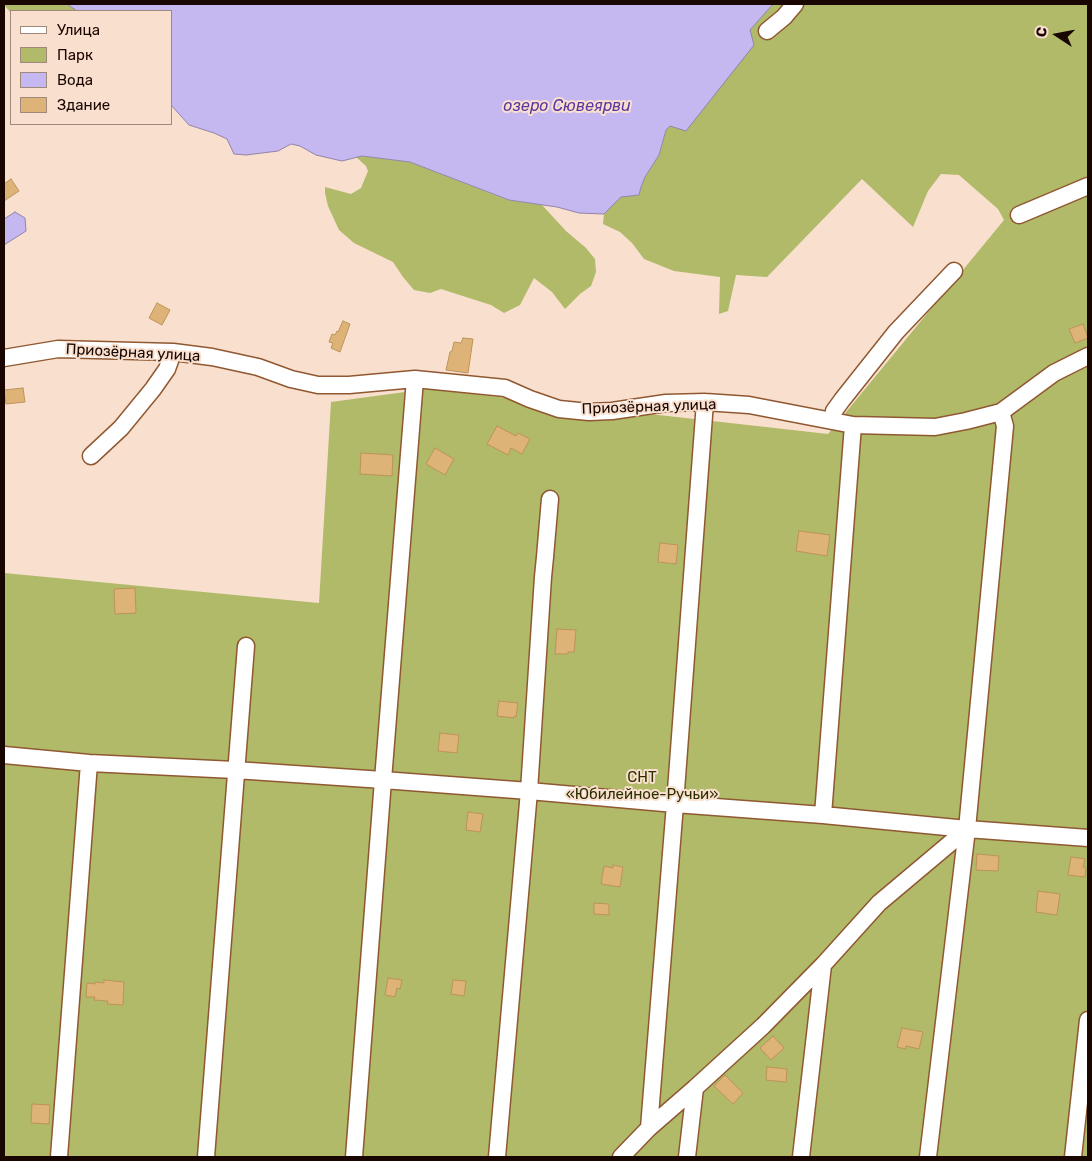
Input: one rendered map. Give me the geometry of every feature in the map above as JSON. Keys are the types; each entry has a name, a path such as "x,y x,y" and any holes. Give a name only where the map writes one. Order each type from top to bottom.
{"street":[{"path":"767,31 784,17 795,4"},
{"path":"1019,215 1088,186"},
{"path":"832,421 834,411 890,340 954,271"},
{"name":"Приозёрная улица","path":"4,358 58,349 173,352 258,367 291,379 318,385 349,385 416,379 505,388 559,408 589,412 666,403 705,402 749,405 853,425 935,427 1001,412"},
{"path":"91,456 121,428 153,389 167,369 173,352"},
{"path":"928,1157 967,830 1005,426 1001,412 1054,373 1088,356"},
{"path":"354,1157 416,379"},
{"path":"649,1128 705,402"},
{"path":"823,815 853,425"},
{"path":"497,1157 529,791 550,499"},
{"path":"206,1157 246,646"},
{"path":"4,755 89,763 235,770 529,791 823,815 967,830 1088,838"},
{"path":"59,1157 89,763"},
{"path":"621,1157 649,1128 763,1026 823,965 879,903 967,830"},
{"path":"801,1157 823,965"},
{"path":"1074,1157 1088,1020"},
{"path":"687,1157 695,1088"}],"green space":[{"path":"67,4 76,10 10,10 10,12 4,5"},
{"name":"СНТ «Юбилейное-Ручьи»","path":"773,4 1088,4 1088,1157 4,1157 4,573 319,603 331,402 427,389 828,434 1004,220 998,209 959,175 941,174 928,191 913,227 862,179 767,277 736,275 728,311 719,314 720,277 674,271 644,259 632,243 620,232 603,224 604,214 621,197 639,195 645,177 659,155 666,131 670,125 686,131 750,30"},
{"path":"362,156 410,162 508,200 542,205 595,259 596,272 591,286 565,309 552,292 534,278 520,305 504,313 491,305 441,289 430,293 414,290 393,262 354,243 339,230 328,206 325,187 351,194 361,188 368,171 366,166 356,157"}],"water":[{"name":"озеро Сювеярви","path":"67,4 773,4 750,30 754,45 686,131 670,126 666,130 659,155 645,177 639,195 621,197 604,214 579,213 557,207 509,200 410,162 362,156 342,161 316,155 300,146 291,144 278,151 246,155 234,154 227,139 189,125 172,106 172,10 76,10"},
{"path":"15,212 25,218 26,231 4,245 4,219"}],"building":[{"path":"11,179 19,191 4,201 4,184"},
{"path":"157,303 170,310 162,325 149,318"},
{"path":"343,321 350,324 340,352 331,348 333,343 329,342 332,334 335,335 338,332"},
{"path":"1083,324 1088,338 1075,343 1069,329"},
{"path":"463,338 473,339 468,373 446,370 454,342 461,343"},
{"path":"23,388 25,402 6,404 4,390"},
{"path":"497,426 516,436 518,433 530,439 522,454 511,448 508,455 487,444"},
{"path":"435,448 454,459 445,475 426,464"},
{"path":"361,453 393,455 392,476 360,474"},
{"path":"799,531 830,535 827,556 796,551"},
{"path":"660,543 678,545 676,564 658,562"},
{"path":"135,588 136,613 115,614 114,589"},
{"path":"557,629 576,630 574,652 555,654"},
{"path":"499,701 518,703 516,717 497,716"},
{"path":"440,733 459,735 457,753 438,751"},
{"path":"468,812 483,814 480,832 466,830"},
{"path":"977,854 999,856 998,871 976,870"},
{"path":"1071,857 1085,859 1083,867 1086,868 1085,877 1068,875"},
{"path":"613,865 623,867 620,887 601,884 604,866 613,868"},
{"path":"1038,891 1060,894 1057,915 1036,912"},
{"path":"594,903 609,904 609,915 594,914"},
{"path":"388,978 402,980 400,989 397,988 395,997 385,995"},
{"path":"104,980 124,982 123,1005 107,1004 108,1001 94,1000 95,997 86,997 87,983 104,983"},
{"path":"453,980 466,981 464,996 451,994"},
{"path":"902,1028 923,1032 919,1049 906,1046 906,1049 897,1047"},
{"path":"773,1036 784,1048 771,1060 760,1048"},
{"path":"767,1067 787,1069 786,1082 766,1080"},
{"path":"725,1075 743,1093 733,1104 714,1086"},
{"path":"32,1104 50,1105 49,1124 31,1123"}]}
